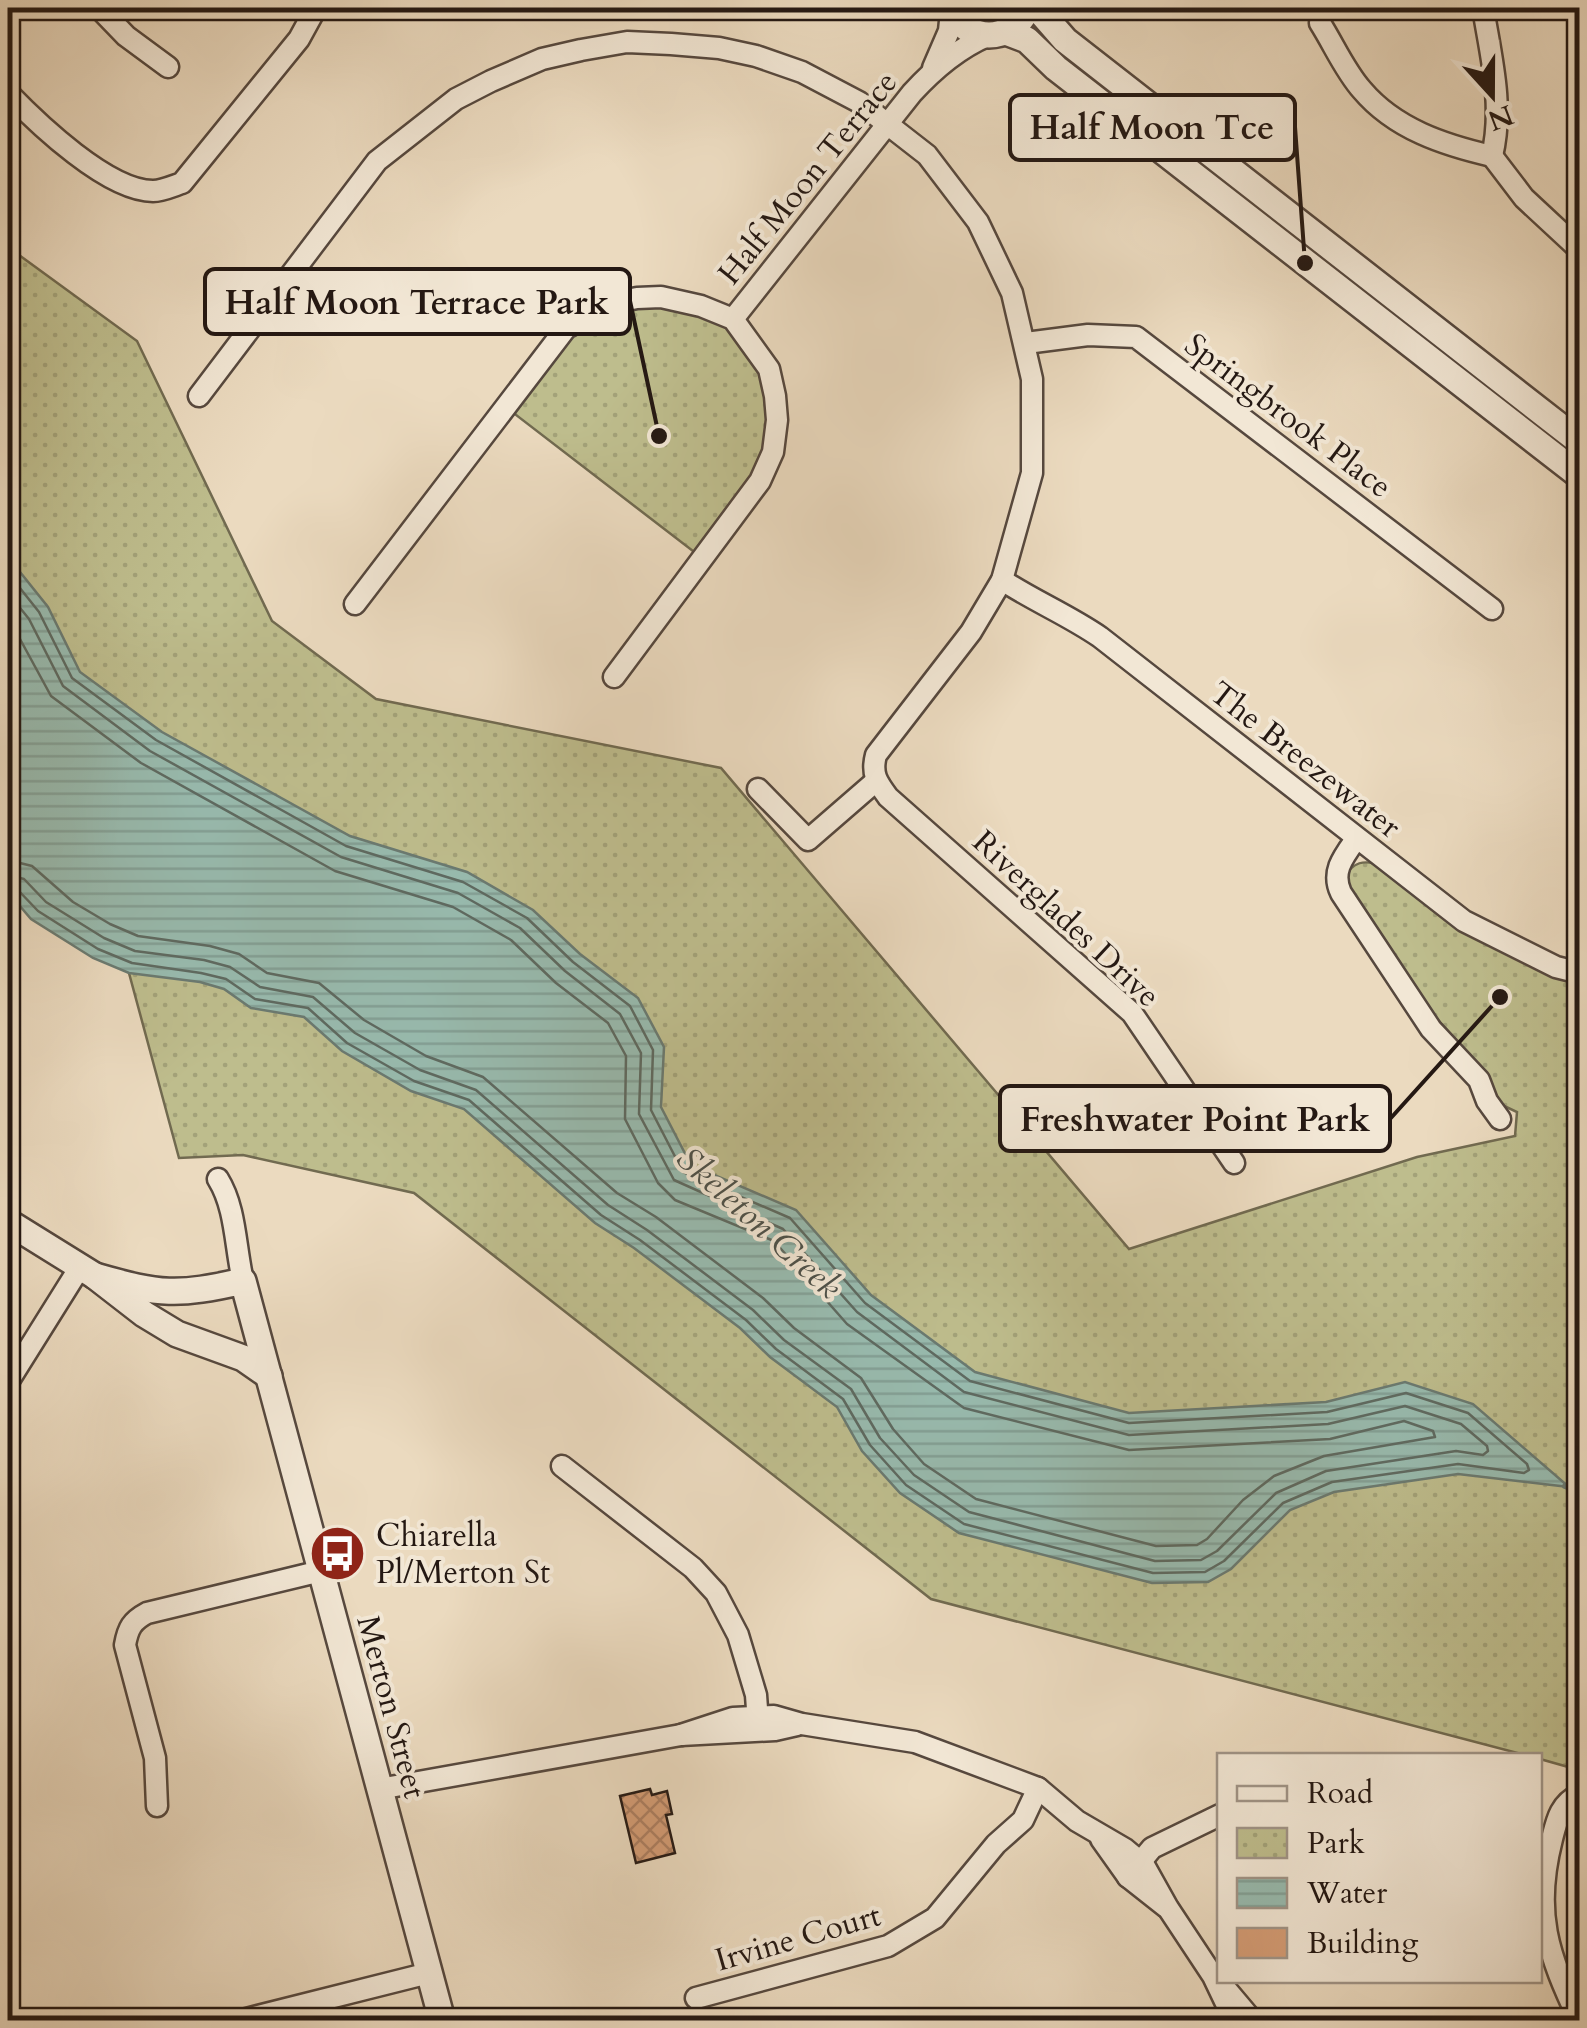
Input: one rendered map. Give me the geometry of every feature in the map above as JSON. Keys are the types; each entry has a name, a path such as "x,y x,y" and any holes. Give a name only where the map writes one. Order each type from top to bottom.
{"street":[{"path":"99,8 126,36 168,67"},
{"path":"8,93 44,129 124,187 155,192 182,183 299,39 316,8"},
{"path":"997,34 1022,18 1028,8"},
{"path":"1036,8 1066,40 1580,442"},
{"path":"1483,8 1498,105 1498,132 1492,156"},
{"path":"951,9 965,28 1036,47 1056,68 1580,476"},
{"name":"Half Moon Terrace","path":"930,74 949,31 951,9"},
{"path":"1320,24 1360,89 1379,107 1431,140 1492,156 1524,198 1580,250"},
{"name":"Half Moon Terrace","path":"733,319 930,74 964,46 997,34"},
{"path":"199,396 377,161 456,99 542,59 627,42 719,48 802,72 860,102 927,155 978,222 1012,294 1032,379 1032,473 1002,580 971,632 876,755 872,768 876,781 808,840 758,789"},
{"name":"Half Moon Terrace","path":"355,604 566,328 612,304 637,298 661,297 700,306 733,319 769,369 777,420 773,452 760,481 614,678"},
{"name":"Springbrook Place","path":"1026,343 1088,335 1136,338 1492,609"},
{"name":"The Breezewater","path":"1002,580 1035,602 1065,613 1100,637 1464,921 1556,967 1580,973"},
{"name":"Riverglades Drive","path":"876,781 888,797 1132,1013 1234,1163"},
{"path":"1356,840 1335,881 1341,893 1431,1029 1479,1080 1500,1119"},
{"name":"Merton Street","path":"218,1179 232,1206 232,1234 243,1281 442,2020"},
{"path":"8,1222 88,1271 176,1334 244,1358 269,1376"},
{"path":"88,1271 158,1292 180,1294 243,1281"},
{"path":"8,1382 88,1271"},
{"path":"562,1466 706,1581 732,1620 756,1695 751,1721"},
{"path":"157,1806 155,1758 125,1645 134,1620 148,1613 321,1571"},
{"path":"379,1789 774,1716 915,1742 987,1769 1099,1836 1138,1868 1213,1976 1234,2020"},
{"path":"1542,1891 1556,1820 1563,1806 1580,1794"},
{"name":"Irvine Court","path":"696,1998 902,1940 936,1918 996,1844 1012,1813 1032,1797"},
{"path":"1138,1868 1176,1837 1217,1816"},
{"path":"1542,1908 1551,1958 1579,2020"},
{"path":"242,2020 429,1974"},
{"path":"1213,1976 1217,1981"},
{"path":"1219,1983 1252,2020"}],"green space":[{"path":"8,247 137,341 272,621 376,699 721,768 1129,1249 1417,1157 1515,1136 1517,1112 1500,1104 1473,1059 1428,1009 1344,879 1355,865 1365,862 1382,866 1460,926 1579,986 1579,1770 1542,1760 1542,1753 1517,1753 931,1599 414,1193 243,1155 179,1158 129,973 130,823 8,702"},
{"path":"637,298 733,319 769,369 773,452 702,558 507,408 566,328"}],"water":[{"path":"8,557 48,607 80,672 162,732 350,836 467,872 533,910 580,954 638,998 664,1047 661,1107 691,1165 796,1210 871,1295 975,1372 1129,1413 1326,1402 1405,1382 1473,1404 1569,1487 1458,1474 1334,1492 1290,1510 1231,1569 1208,1582 1152,1583 959,1533 900,1493 862,1451 837,1407 770,1357 740,1328 595,1223 464,1109 411,1091 342,1051 304,1017 251,1008 224,989 200,982 129,973 93,958 31,919 8,892"}],"building":[{"path":"650,1789 652,1795 667,1791 672,1814 666,1815 675,1853 636,1863 620,1796"}],"waterway":[{"name":"Skeleton Creek","path":"1565,1486 1580,1492"}],"place":[{"name":"Half Moon Tce","path":"1305,263"},
{"name":"Half Moon Terrace Park","path":"659,436"},
{"name":"Freshwater Point Park","path":"1500,997"},
{"name":"Chiarella Pl/Merton St","path":"337,1554"}]}
